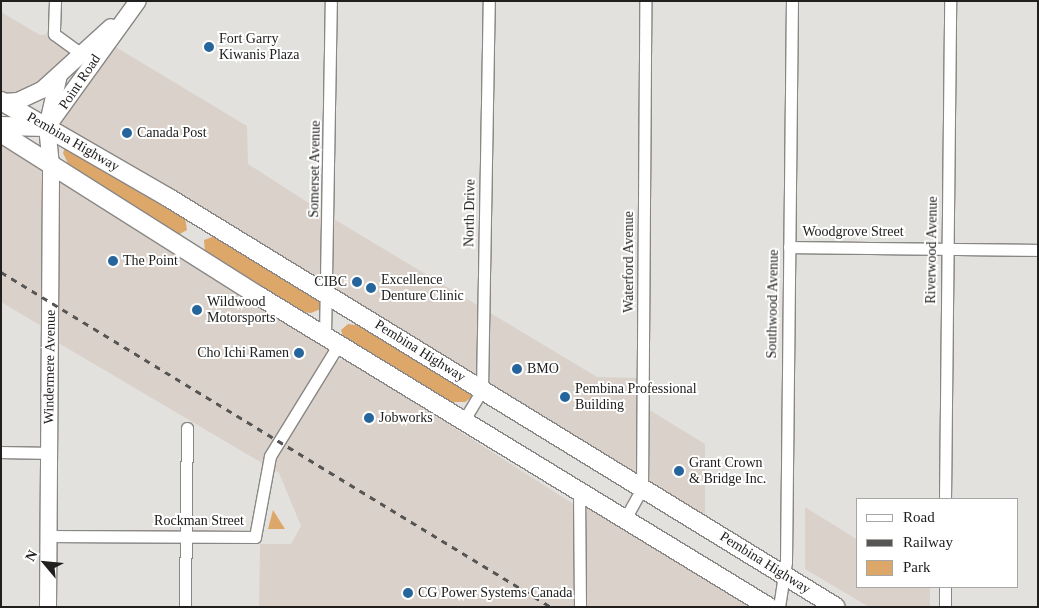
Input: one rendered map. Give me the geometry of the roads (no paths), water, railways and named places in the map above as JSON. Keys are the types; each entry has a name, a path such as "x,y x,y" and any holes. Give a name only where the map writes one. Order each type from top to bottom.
{"main road":[{"name":"Pembina Highway","path":"2,102 47,127 328,296 836,607"},
{"path":"1,126 47,127"},
{"name":"Pembina Highway","path":"1,133 332,340 769,607"}],"street":[{"path":"54,1 54,34 82,54 86,64 84,76"},
{"name":"Point Road","path":"47,127 123,19 138,1"},
{"name":"Somerset Avenue","path":"331,1 328,296 332,340"},
{"name":"North Drive","path":"464,420 482,390 489,1"},
{"name":"Waterford Avenue","path":"625,519 642,488 645,1"},
{"name":"Southwood Avenue","path":"779,607 786,575 792,1"},
{"name":"Riverwood Avenue","path":"946,498 950,1"},
{"name":"Point Road","path":"47,127 59,75 123,19"},
{"path":"2,102 28,98 42,90 59,75"},
{"name":"Windermere Avenue","path":"47,127 51,165 48,607"},
{"name":"Woodgrove Street","path":"789,247 1038,250"},
{"name":"Rockman Street","path":"48,536 255,537 270,456 332,340"},
{"path":"185,607 187,428"},
{"path":"1,452 48,453"},
{"path":"579,491 580,607"},
{"path":"945,588 945,607"}],"railway":[{"path":"1,272 551,607"}],"place":[{"name":"Fort Garry Kiwanis Plaza","path":"209,47"},
{"name":"Canada Post","path":"127,133"},
{"name":"The Point","path":"113,261"},
{"name":"CIBC","path":"357,282"},
{"name":"Excellence Denture Clinic","path":"371,288"},
{"name":"Wildwood Motorsports","path":"197,310"},
{"name":"Cho Ichi Ramen","path":"299,353"},
{"name":"BMO","path":"517,369"},
{"name":"Pembina Professional Building","path":"565,397"},
{"name":"Jobworks","path":"369,418"},
{"name":"Grant Crown & Bridge Inc.","path":"679,471"},
{"name":"CG Power Systems Canada","path":"408,593"}]}
